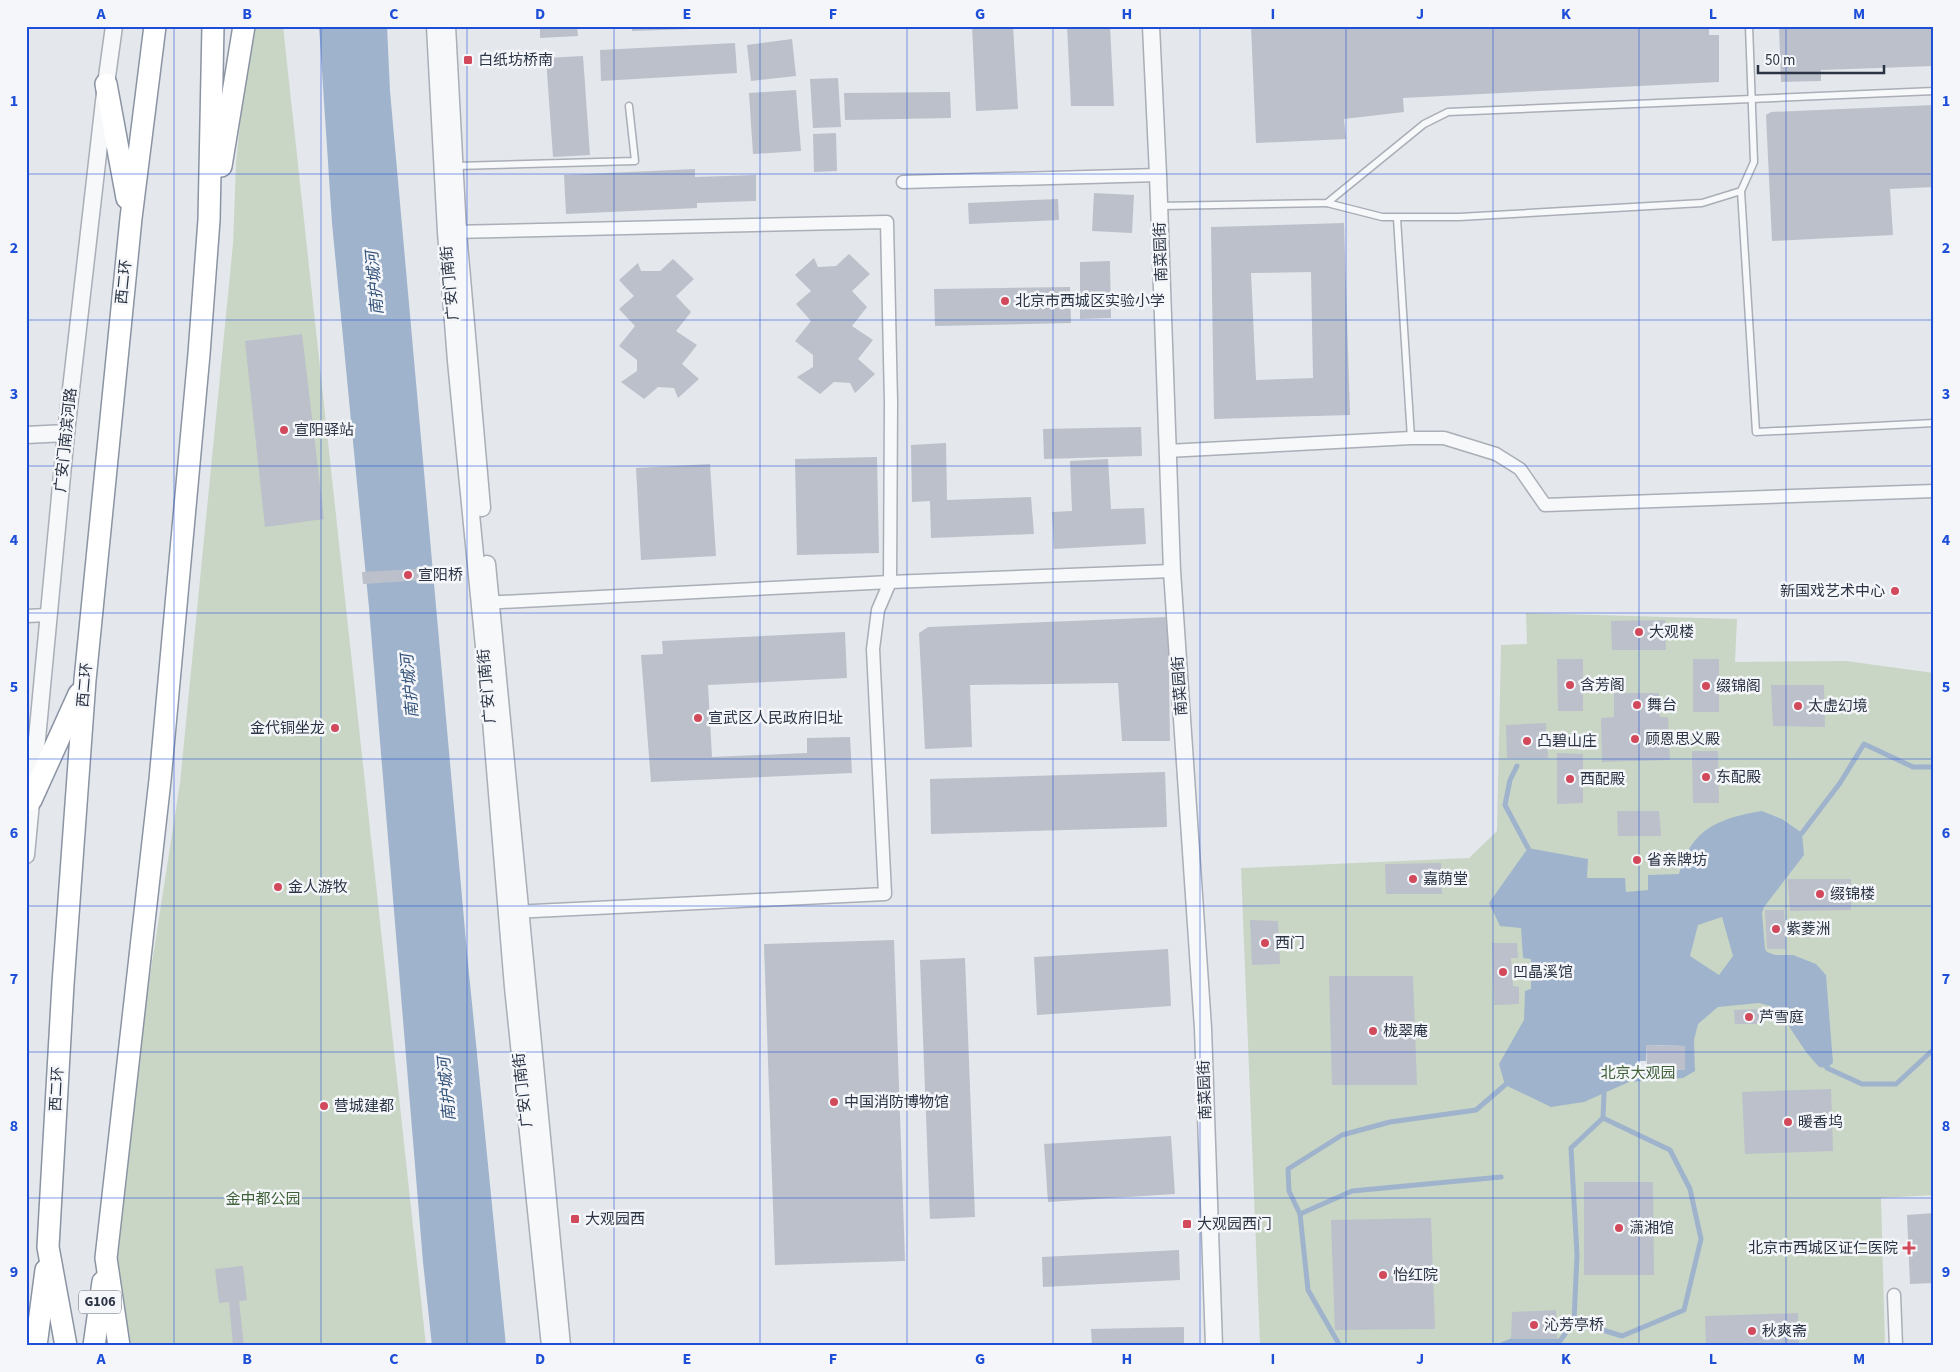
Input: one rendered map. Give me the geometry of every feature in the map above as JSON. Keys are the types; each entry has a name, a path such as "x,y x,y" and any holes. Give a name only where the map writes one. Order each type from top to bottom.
{"highway":[{"name":"西二环","path":"66,1346 48,1247 63,984 85,680 130,218 155,26"},
{"path":"120,1346 106,1258 161,770 199,354 209,220 213,26"},
{"path":"209,220 223,157 244,26"},
{"path":"106,84 130,218"},
{"path":"31,800 85,680"},
{"path":"36,1346 48,1247"},
{"name":"G106","path":"94,1346 106,1258"}],"street":[{"name":"广安门南滨河路","path":"26,855 66,433 114,26"},
{"name":"广安门南街","path":"435,26 550,1346"},
{"name":"广安门南街","path":"447,26 448,167"},
{"name":"南菜园街","path":"1151,26 1172,571 1203,1028 1214,1346"},
{"path":"903,182 1158,176"},
{"path":"452,232 887,222 891,402 890,582 878,610 874,649 885,894 513,912"},
{"path":"26,434 66,433"},
{"path":"1167,451 1411,438 1444,438 1496,454 1520,468 1545,505 1934,491"},
{"path":"485,603 890,582 1172,571"},
{"path":"26,616 49,615"},
{"name":"广安门南街","path":"513,912 562,1346"},
{"path":"1894,1294 1896,1346"}],"lane":[{"path":"1749,26 1754,162 1741,191 1756,432 1934,423"},
{"path":"1327,203 1424,124 1448,112 1934,91"},
{"path":"448,167 635,161 629,106"},
{"path":"1159,206 1327,203 1382,217 1459,217 1702,203 1741,191"},
{"path":"1397,218 1411,438"}],"green space":[{"name":"金中都公园","path":"250,26 283,26 426,1346 119,1346 106,1258 180,783 233,244 236,163"},
{"name":"北京大观园","path":"1526,613 1737,619 1735,662 1846,661 1934,673 1934,1195 1881,1198 1885,1346 1260,1346 1241,868 1469,858 1497,831 1501,645 1527,644"}],"water":[{"name":"南护城河","path":"319,26 387,26 390,91 467,953 506,1346 432,1346 423,1262 369,608 332,223"},
{"path":"1762,811 1782,819 1802,833 1804,855 1764,907 1762,913 1765,949 1767,952 1775,955 1793,955 1816,964 1826,975 1833,1063 1827,1068 1819,1067 1806,1052 1788,1025 1770,1006 1759,1003 1718,1007 1698,1024 1694,1040 1695,1071 1683,1078 1629,1082 1584,1102 1551,1107 1505,1085 1499,1064 1524,1020 1525,991 1531,989 1531,959 1523,958 1521,928 1500,926 1489,903 1528,848 1588,859 1587,878 1625,878 1626,892 1648,890 1648,875 1679,874 1684,858 1691,846 1709,828 1733,817","holes":["1722,917 1733,956 1719,975 1690,956 1698,925"]}],"pier":[{"path":"1646,1045 1685,1046 1685,1070 1671,1070 1671,1079 1663,1079 1663,1070 1634,1070 1635,1081 1629,1082 1628,1066 1637,1066 1637,1061 1646,1061"}],"building":[{"path":"540,26 577,26 578,36 540,38"},
{"path":"632,26 720,26 720,28 632,31"},
{"path":"972,26 1013,26 1018,109 976,111"},
{"path":"1067,26 1110,26 1114,106 1071,106"},
{"path":"1251,26 1709,26 1709,35 1719,35 1719,82 1403,98 1404,112 1344,119 1346,139 1256,143"},
{"path":"1779,26 1934,26 1934,66 1821,70 1821,81 1781,82"},
{"path":"792,39 796,76 751,81 747,45"},
{"path":"735,43 737,73 601,81 600,50"},
{"path":"583,56 590,155 553,157 546,58"},
{"path":"838,78 841,127 813,128 810,79"},
{"path":"796,90 801,151 753,154 749,93"},
{"path":"950,92 951,118 845,120 844,93"},
{"path":"1934,105 1934,187 1890,189 1893,235 1772,241 1766,115 1771,112"},
{"path":"836,133 837,171 814,172 813,134"},
{"path":"695,169 695,177 756,175 756,201 697,203 697,208 566,214 564,175"},
{"path":"1094,193 1134,195 1132,233 1092,231"},
{"path":"1058,199 1059,220 969,224 968,203"},
{"path":"1344,223 1350,415 1214,419 1211,227","holes":["1311,272 1313,378 1256,380 1251,273"]},
{"path":"849,254 870,274 852,291 867,307 852,326 873,340 858,359 875,374 855,393 850,383 834,382 820,394 797,377 813,367 813,355 795,341 811,321 796,304 811,291 795,275 814,258 818,267 836,266"},
{"path":"673,259 694,279 676,296 691,312 676,331 697,345 682,364 699,379 678,398 674,388 658,387 644,399 621,382 637,371 637,360 619,346 635,326 619,309 634,296 619,280 638,263 641,271 660,271"},
{"path":"1110,261 1111,318 1080,319 1080,262"},
{"path":"1070,287 1071,323 935,326 934,289"},
{"name":"宣阳驿站","path":"302,334 324,519 265,527 245,341"},
{"path":"1141,427 1142,456 1044,459 1043,429"},
{"path":"946,443 947,500 1031,497 1034,534 931,538 930,501 912,502 911,445"},
{"path":"877,457 879,553 797,555 795,459"},
{"path":"1108,459 1111,509 1144,508 1146,544 1054,549 1052,512 1072,511 1070,461"},
{"path":"710,464 716,556 641,560 636,468"},
{"name":"宣阳桥","path":"454,567 454,578 363,584 362,572"},
{"path":"1168,617 1170,741 1122,741 1118,683 970,685 972,747 925,749 919,633 928,627"},
{"name":"大观楼","path":"1665,620 1666,650 1612,650 1611,621"},
{"path":"845,632 847,678 708,685 712,757 807,753 807,738 850,737 852,773 651,782 641,655 663,654 662,641"},
{"name":"含芳阁","path":"1557,659 1583,659 1583,711 1558,711"},
{"name":"缀锦阁","path":"1693,659 1719,659 1719,712 1693,712"},
{"name":"太虚幻境","path":"1771,685 1824,685 1825,727 1773,726"},
{"name":"顾恩思义殿","path":"1614,693 1659,693 1660,717 1668,717 1670,760 1602,762 1601,718 1614,717"},
{"name":"凸碧山庄","path":"1546,723 1548,758 1507,758 1506,725"},
{"name":"东配殿","path":"1692,751 1718,751 1719,803 1693,803"},
{"name":"西配殿","path":"1557,753 1583,754 1583,803 1557,804"},
{"path":"1165,772 1167,827 931,834 930,779"},
{"path":"1617,811 1659,811 1661,836 1618,836"},
{"name":"嘉荫堂","path":"1441,863 1442,894 1386,894 1385,864"},
{"name":"缀锦楼","path":"1788,879 1851,879 1851,910 1790,911"},
{"name":"紫菱洲","path":"1765,910 1784,910 1786,949 1767,949"},
{"name":"西门","path":"1250,920 1278,921 1280,964 1252,965"},
{"name":"中国消防博物馆","path":"894,940 905,1261 775,1265 764,944"},
{"name":"凹晶溪馆","path":"1492,943 1517,943 1518,958 1511,958 1513,986 1519,987 1519,1004 1494,1005"},
{"path":"1168,949 1171,1006 1037,1015 1034,957"},
{"path":"965,958 975,1217 930,1219 920,960"},
{"name":"栊翠庵","path":"1329,976 1413,976 1417,1085 1332,1085"},
{"name":"芦雪庭","path":"1762,1009 1763,1024 1735,1024 1734,1010"},
{"path":"1646,1045 1685,1046 1685,1070 1647,1069"},
{"name":"暖香坞","path":"1831,1089 1833,1151 1745,1154 1742,1092"},
{"path":"1171,1136 1175,1194 1048,1202 1044,1144"},
{"name":"潇湘馆","path":"1584,1182 1653,1182 1654,1275 1584,1275"},
{"path":"1934,1213 1934,1283 1910,1284 1907,1215"},
{"name":"怡红院","path":"1431,1218 1435,1329 1335,1330 1331,1220"},
{"path":"1179,1250 1180,1280 1043,1287 1042,1257"},
{"path":"243,1266 247,1300 239,1301 244,1346 233,1346 229,1302 219,1303 215,1269"},
{"name":"沁芳亭桥","path":"1556,1310 1557,1338 1511,1338 1512,1312"},
{"name":"秋爽斋","path":"1798,1313 1799,1346 1706,1346 1705,1316"},
{"path":"1184,1327 1184,1346 1092,1346 1091,1329"}],"waterway":[{"path":"1802,833 1840,783 1864,744 1913,767 1934,767"},
{"path":"1517,766 1510,780 1505,805 1528,848"},
{"path":"1827,1068 1862,1084 1896,1084 1934,1049"},
{"path":"1340,1346 1308,1290 1300,1214 1289,1191 1288,1169 1342,1135 1390,1122 1476,1110 1505,1085"},
{"path":"1499,1346 1511,1341 1560,1341 1574,1321 1577,1255 1571,1148 1603,1118 1604,1093"},
{"path":"1574,1321 1622,1336 1684,1310 1701,1239 1690,1189 1670,1150 1603,1118"},
{"path":"1300,1214 1352,1191 1501,1177"}],"place":[{"name":"白纸坊桥南","path":"468,60"},
{"name":"北京市西城区实验小学","path":"1005,301"},
{"name":"宣阳驿站","path":"284,430"},
{"name":"宣阳桥","path":"408,575"},
{"name":"新国戏艺术中心","path":"1895,591"},
{"name":"大观楼","path":"1639,632"},
{"name":"含芳阁","path":"1570,685"},
{"name":"缀锦阁","path":"1706,686"},
{"name":"舞台","path":"1637,705"},
{"name":"太虚幻境","path":"1798,706"},
{"name":"宣武区人民政府旧址","path":"698,718"},
{"name":"金代铜坐龙","path":"335,728"},
{"name":"顾恩思义殿","path":"1635,739"},
{"name":"凸碧山庄","path":"1527,741"},
{"name":"东配殿","path":"1706,777"},
{"name":"西配殿","path":"1570,779"},
{"name":"省亲牌坊","path":"1637,860"},
{"name":"嘉荫堂","path":"1413,879"},
{"name":"金人游牧","path":"278,887"},
{"name":"缀锦楼","path":"1820,894"},
{"name":"紫菱洲","path":"1776,929"},
{"name":"西门","path":"1265,943"},
{"name":"凹晶溪馆","path":"1503,972"},
{"name":"芦雪庭","path":"1749,1017"},
{"name":"栊翠庵","path":"1373,1031"},
{"name":"中国消防博物馆","path":"834,1102"},
{"name":"营城建都","path":"324,1106"},
{"name":"暖香坞","path":"1788,1122"},
{"name":"大观园西","path":"575,1219"},
{"name":"大观园西门","path":"1187,1224"},
{"name":"潇湘馆","path":"1619,1228"},
{"name":"北京市西城区证仁医院","path":"1909,1248"},
{"name":"怡红院","path":"1383,1275"},
{"name":"沁芳亭桥","path":"1534,1325"},
{"name":"秋爽斋","path":"1752,1331"}]}
